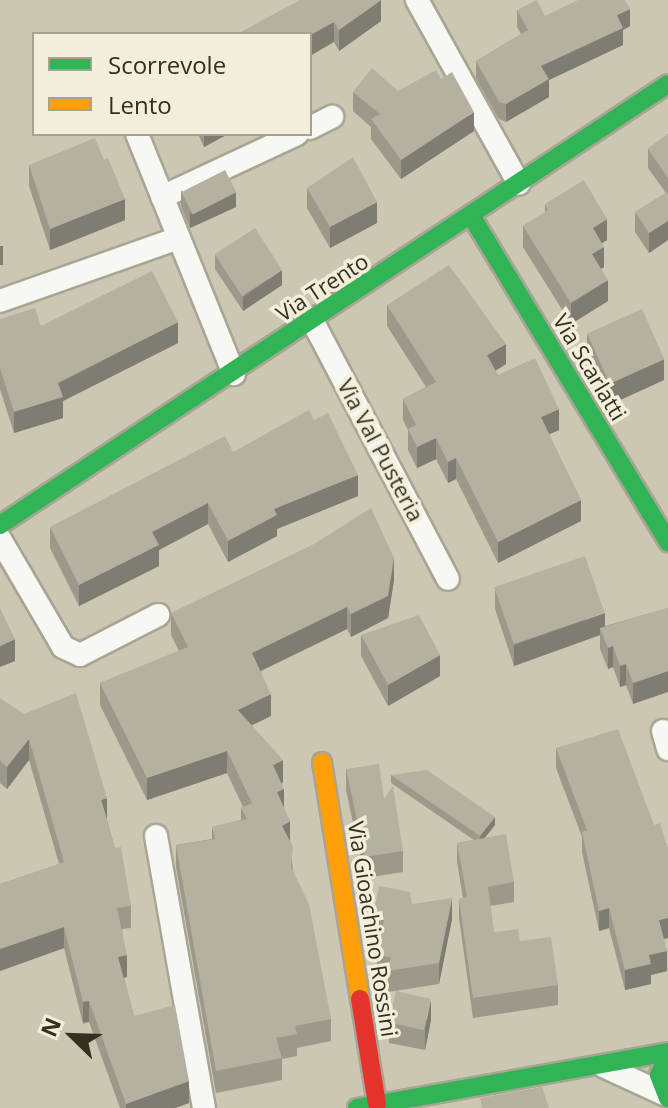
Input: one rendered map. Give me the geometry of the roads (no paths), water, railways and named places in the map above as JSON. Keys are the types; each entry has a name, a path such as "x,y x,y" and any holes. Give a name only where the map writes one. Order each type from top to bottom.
{"street":[{"path":"417,0 519,184"},
{"name":"Via Trento","path":"0,525 313,322 668,84"},
{"path":"312,127 332,117"},
{"path":"138,136 176,239 234,374"},
{"path":"162,197 293,136"},
{"name":"Via Scarlatti","path":"472,217 668,542"},
{"path":"0,301 176,239"},
{"name":"Via Val Pusteria","path":"313,322 448,579"},
{"path":"0,539 63,647 80,655 158,615"},
{"name":"Via Gioachino Rossini","path":"322,762 377,1104"},
{"path":"156,836 204,1108"},
{"path":"356,1108 603,1066 624,1056 668,1054 659,1075 666,1096"},
{"path":"603,1066 666,1096"}]}
